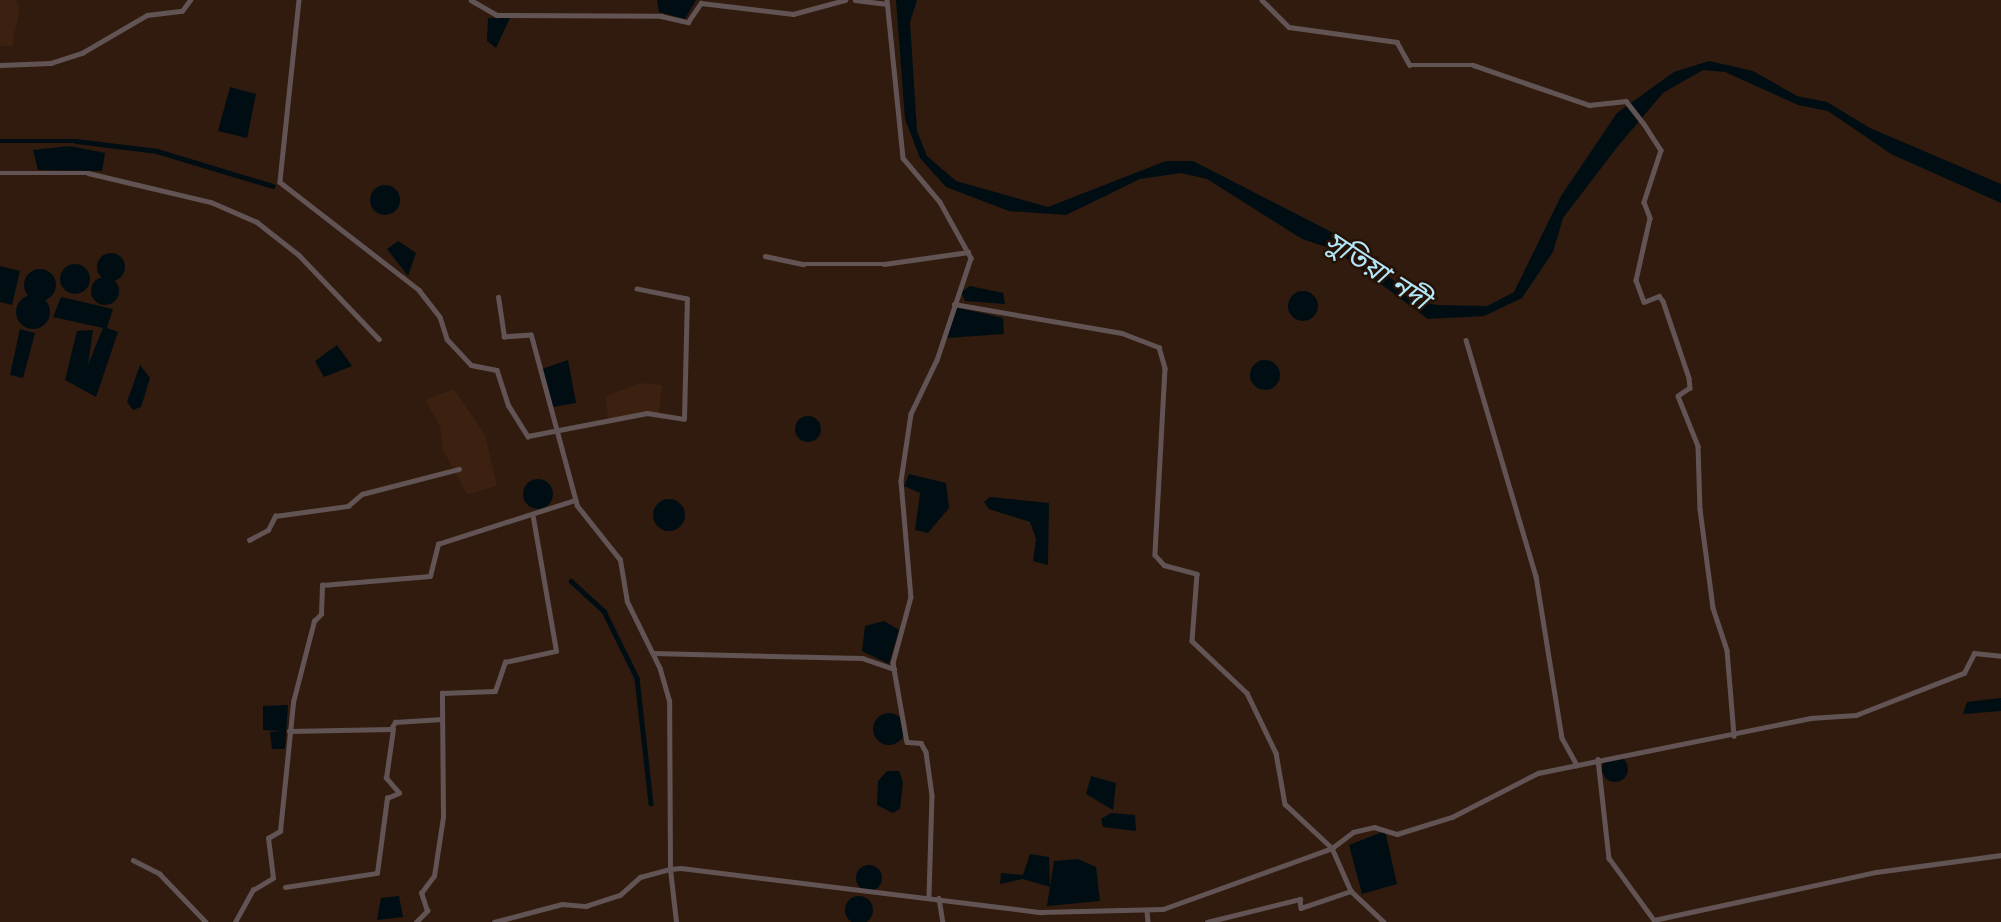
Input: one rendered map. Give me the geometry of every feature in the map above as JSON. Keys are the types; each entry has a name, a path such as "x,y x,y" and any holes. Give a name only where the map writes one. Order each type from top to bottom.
{"street":[{"path":"0,65 51,63 82,53 147,15 182,11 190,0"},
{"path":"299,0 280,182 419,290 440,317 447,339 471,365 497,370 528,436 647,413 684,419 687,299 637,289"},
{"path":"471,0 497,15 661,16 688,22 700,1 793,14 845,0"},
{"path":"855,0 887,2 903,158 968,252 954,304 911,414 901,481 911,597 894,669 907,742 922,743 926,752 932,795 929,897"},
{"path":"1262,0 1300,30 1400,44 1410,65 1473,65 1589,105 1626,101 1661,150 1644,202 1650,218 1636,280 1644,302 1659,296 1663,302 1689,378 1690,388 1678,396 1698,446 1700,509 1713,608 1727,650 1734,736"},
{"path":"0,173 88,173 211,202 246,217 299,255 379,339"},
{"path":"765,256 803,264 884,264 968,252"},
{"path":"498,296 504,337 531,335 575,500 595,536 620,560 627,602 653,653 669,702 670,869 676,922"},
{"path":"954,304 1122,333 1159,346 1165,368 1155,555 1164,565 1197,573 1192,641 1247,693 1276,752 1285,804 1332,848 1351,891 1384,922"},
{"path":"1466,340 1539,587 1562,738 1577,765"},
{"path":"249,540 268,530 275,516 348,506 362,494 459,469"},
{"path":"235,922 253,890 272,880 268,838 280,831 289,731 305,647 321,614 322,585 430,576 438,544 533,518 575,500"},
{"path":"417,922 427,911 421,893 434,876 443,817 443,691 495,691 505,662 556,651 533,518"},
{"path":"653,653 862,659 894,669"},
{"path":"495,922 562,904 586,906 620,895 640,877 670,869 878,896 929,897 1040,912 1147,911 1332,848 1366,829 1398,834 1452,817 1511,783 1598,759 1869,711 1964,673 1975,653 2001,656"},
{"path":"285,887 377,873 387,798 399,793 386,778 395,722 442,719"},
{"path":"289,731 393,729"},
{"path":"1598,759 1609,858 1654,920 1876,872 2001,855"},
{"path":"133,860 160,874 206,922"},
{"path":"1207,922 1300,899 1301,908 1351,891"},
{"path":"939,898 943,922"},
{"path":"1147,911 1148,922"}],"shaded area":[{"path":"0,0 15,0 20,7 12,46 0,46"},
{"path":"640,383 662,385 659,413 608,421 606,396"},
{"path":"454,389 485,435 497,486 467,494 443,450 440,426 425,400"}],"water":[{"path":"657,0 696,0 685,19 659,12"},
{"name":"সুতিয়া নদী","path":"896,0 917,0 910,22 917,131 927,156 956,181 1048,207 1166,161 1193,161 1349,241 1416,300 1436,305 1487,306 1514,292 1561,196 1617,113 1674,72 1709,61 1753,71 1797,96 1827,102 1870,128 2001,184 2001,203 1891,154 1828,111 1798,105 1725,72 1703,70 1663,93 1618,146 1563,218 1553,252 1522,298 1484,316 1428,319 1335,250 1302,239 1207,179 1181,173 1140,179 1066,215 1009,211 946,187 920,158 905,119"},
{"path":"488,18 510,18 496,48 487,41"},
{"path":"230,87 256,94 247,138 218,131"},
{"path":"70,146 105,153 102,171 38,170 33,150"},
{"path":"385,185 396,189 400,200 396,211 385,215 374,211 370,200 374,189"},
{"path":"398,241 416,253 408,276 387,249"},
{"path":"111,253 121,257 125,267 121,277 111,281 101,277 97,267 101,257"},
{"path":"75,264 81,265 89,273 89,285 81,293 75,294 69,293 61,285 60,279 61,273 69,265"},
{"path":"0,266 20,271 12,305 0,302"},
{"path":"40,269 51,274 56,285 51,296 40,301 29,296 24,285 29,274"},
{"path":"105,277 115,281 119,291 115,301 105,305 95,301 91,291 95,281"},
{"path":"970,286 1003,293 1005,304 965,301 961,292"},
{"path":"1303,291 1314,295 1318,306 1314,317 1303,321 1292,317 1288,306 1292,295"},
{"path":"33,295 45,300 50,312 45,324 33,329 21,324 16,312 21,300"},
{"path":"61,297 113,309 107,328 118,332 96,397 65,380 77,331 93,330 88,365 103,328 53,317"},
{"path":"955,307 1003,318 1004,334 946,338"},
{"path":"20,329 35,333 23,378 10,375"},
{"path":"337,345 352,366 324,377 315,361"},
{"path":"568,360 576,403 553,407 542,369"},
{"path":"1265,360 1276,364 1280,375 1276,386 1265,390 1254,386 1250,375 1254,364"},
{"path":"140,365 150,378 141,407 133,410 127,402"},
{"path":"808,416 817,420 821,429 817,438 808,442 799,438 795,429 799,420"},
{"path":"909,474 946,483 949,508 928,533 915,530 920,493 904,486"},
{"path":"538,479 549,483 553,494 549,505 538,509 527,505 523,494 527,483"},
{"path":"990,497 1049,503 1048,565 1033,561 1036,539 1030,522 989,509 984,502"},
{"path":"669,499 680,504 685,515 680,526 669,531 658,526 653,515 658,504"},
{"path":"884,621 899,630 889,664 862,651 865,626"},
{"path":"2001,698 2001,711 1963,714 1967,702"},
{"path":"288,705 285,749 272,749 270,732 281,731 263,730 263,706"},
{"path":"889,713 900,718 905,729 900,740 889,745 878,740 873,729 878,718"},
{"path":"1615,756 1624,760 1628,769 1624,778 1615,782 1606,778 1602,769 1606,760"},
{"path":"887,771 899,771 903,782 900,809 893,813 877,805 878,781"},
{"path":"1091,776 1116,783 1113,810 1086,794"},
{"path":"1111,813 1135,815 1136,831 1103,827 1101,819"},
{"path":"1385,831 1397,884 1362,894 1349,845"},
{"path":"1030,854 1049,857 1050,887 1023,879 1000,884 1001,873 1023,875"},
{"path":"1078,859 1096,867 1100,901 1047,906 1054,861"},
{"path":"869,865 878,869 882,878 878,887 869,891 860,887 856,878 860,869"},
{"path":"399,896 403,917 377,920 381,898"},
{"path":"859,896 869,900 873,910 869,920 859,924 849,920 845,910 849,900"}],"waterway":[{"path":"0,141 76,141 157,151 273,186"},
{"path":"571,581 604,611 637,678 651,803"}]}
